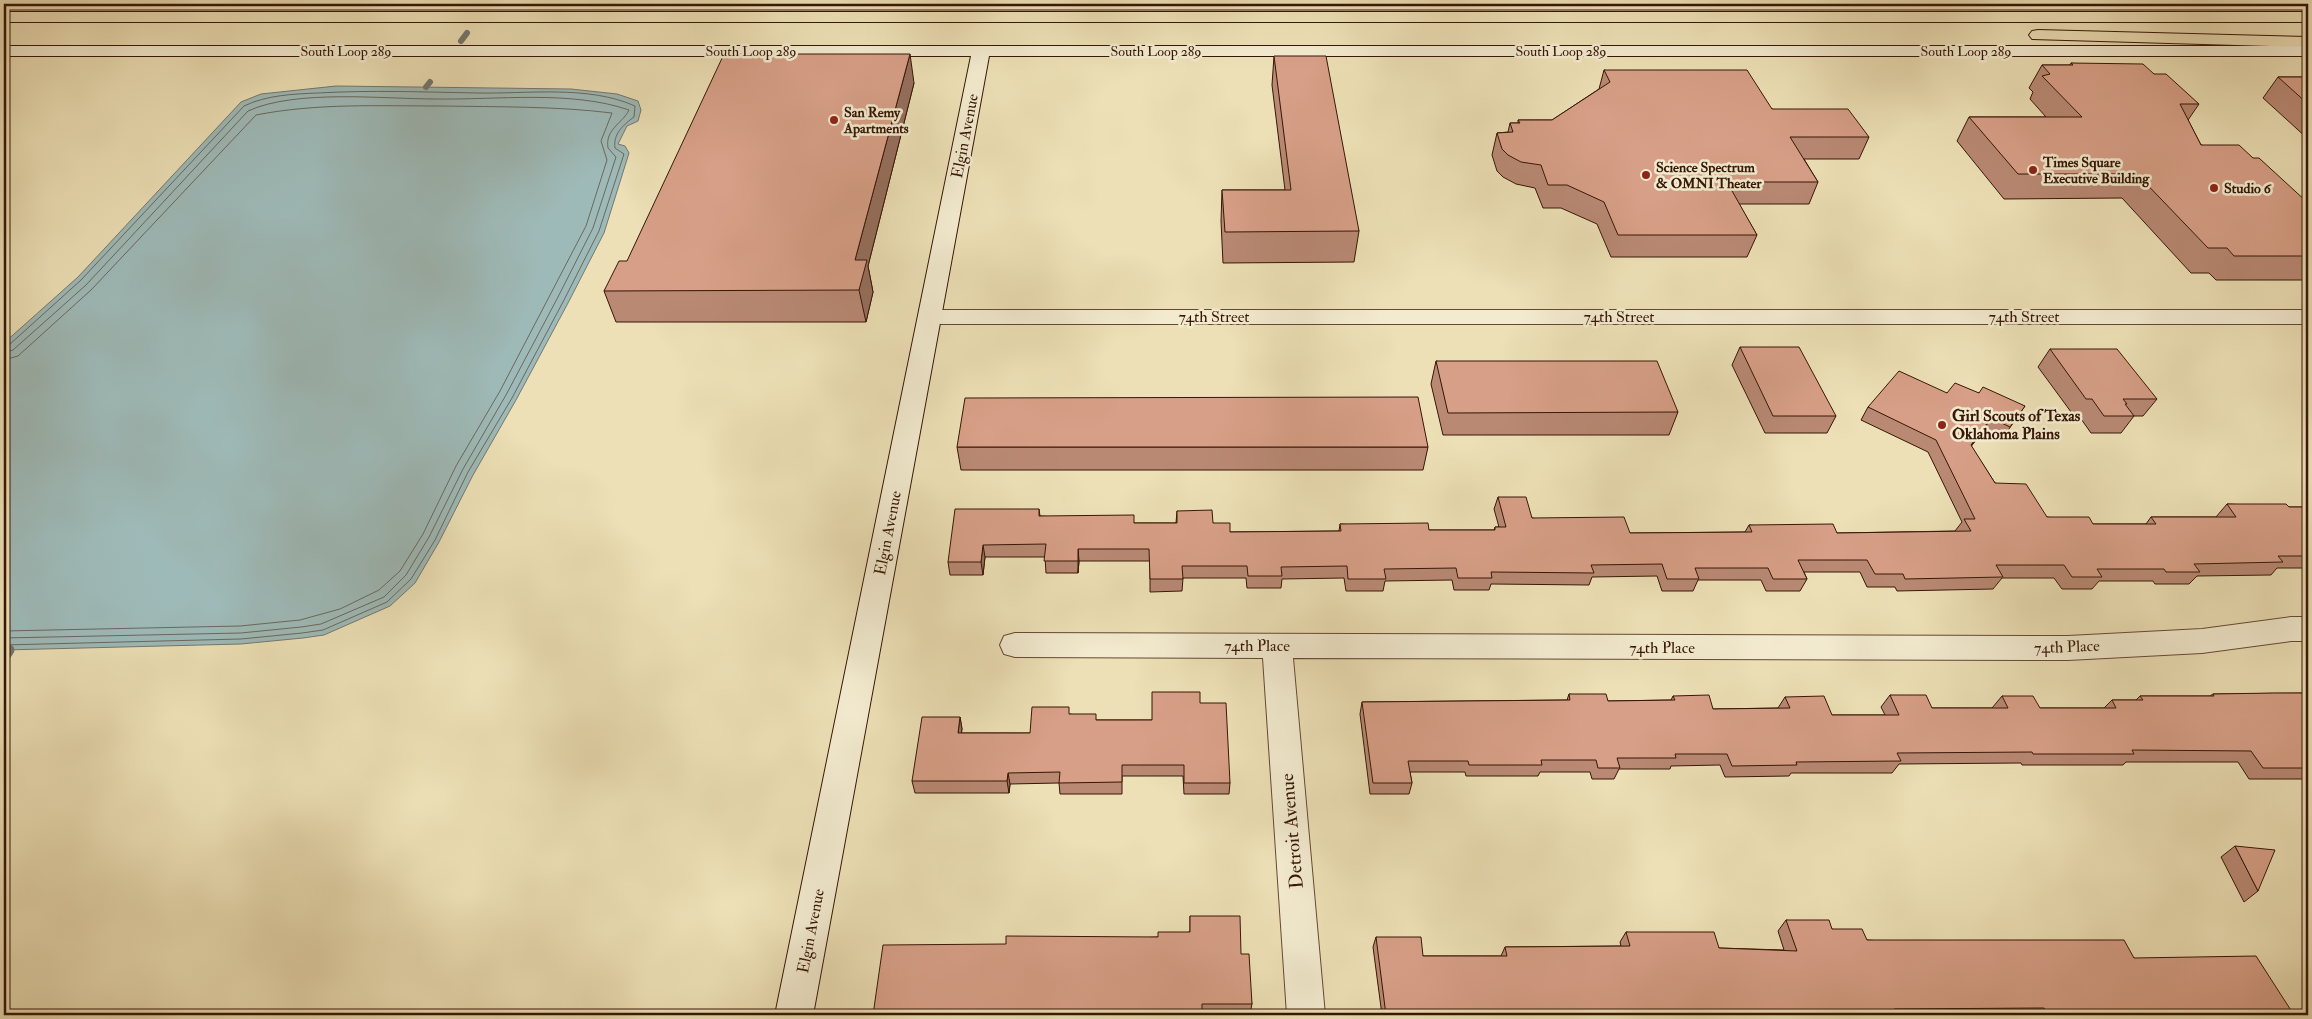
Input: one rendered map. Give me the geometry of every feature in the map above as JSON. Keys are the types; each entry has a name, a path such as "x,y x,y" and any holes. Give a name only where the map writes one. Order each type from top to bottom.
{"highway":[{"path":"4,27 422,17"},
{"path":"1725,17 1824,26 2159,39 2308,42"},
{"path":"4,18 2308,17"}],"street":[{"name":"South Loop 289","path":"4,51 2308,51"},
{"name":"Elgin Avenue","path":"794,1015 982,51"},
{"name":"74th Street","path":"930,318 2308,317"},
{"name":"74th Place","path":"1015,646 2068,648 2202,641 2291,628 2308,628"},
{"name":"Detroit Avenue","path":"1277,646 1306,1015"}],"water":[{"path":"336,86 571,89 617,94 638,101 641,110 638,121 627,126 618,144 625,146 629,153 604,233 516,400 415,583 390,606 324,635 241,644 4,650 4,343 78,277 241,102 261,94"}],"building":[{"path":"724,54 910,54 855,260 867,260 859,290 604,291 619,261 627,261"},
{"path":"1274,56 1326,56 1359,231 1225,232 1222,190 1291,190"},
{"path":"2071,63 2143,64 2154,74 2166,74 2199,104 2180,104 2201,145 2239,145 2253,158 2259,158 2308,203 2308,256 2234,256 2227,248 2208,248 2137,174 2018,174 1969,117 2082,117 2042,76 2050,74 2042,65 2073,65"},
{"name":"Science Spectrum & OMNI Theater","path":"1604,70 1747,70 1772,109 1848,109 1869,137 1790,137 1818,182 1727,182 1757,235 1618,235 1604,202 1567,185 1548,185 1541,165 1521,162 1508,155 1502,149 1497,133 1513,132 1510,123 1520,123 1518,120 1552,120 1610,82"},
{"path":"2278,77 2308,77 2308,104"},
{"path":"1740,347 1799,347 1836,416 1773,416"},
{"path":"2050,349 2117,349 2157,399 2123,399 2134,416 2104,416 2092,399 2086,399"},
{"path":"1436,361 1657,361 1678,412 1448,413"},
{"path":"1899,371 1947,393 1955,383 1979,393 1983,387 2025,406 2010,427 1991,418 1971,445 1995,483 2026,484 2047,517 2089,517 2093,524 2156,524 2151,517 2236,517 2227,504 2286,504 2289,507 2308,507 2308,556 2278,556 2283,562 2194,564 2200,572 2166,572 2164,569 2097,569 2102,577 2072,577 2064,565 1996,565 2003,577 1905,579 1903,574 1875,574 1867,560 1798,560 1807,579 1773,579 1768,568 1695,568 1699,579 1667,579 1662,564 1591,565 1594,573 1491,572 1492,578 1458,578 1456,568 1384,569 1386,579 1348,579 1347,566 1281,567 1282,576 1248,576 1247,566 1182,566 1183,579 1150,579 1149,549 1078,549 1078,561 1044,561 1046,544 983,545 981,562 948,562 955,509 1039,509 1039,516 1134,515 1134,523 1177,523 1177,511 1212,510 1213,523 1230,523 1230,532 1341,531 1340,524 1428,523 1429,530 1495,530 1495,527 1506,527 1498,497 1526,497 1532,518 1624,517 1630,533 1752,532 1749,525 1833,524 1837,533 1971,531 1964,519 1975,519 1936,440 1868,407"},
{"path":"1418,397 1428,447 957,447 965,398"},
{"path":"1152,692 1200,692 1200,703 1226,703 1230,783 1184,783 1184,765 1122,765 1122,782 1059,783 1060,772 1008,773 1007,781 912,781 922,717 960,717 958,733 1030,733 1032,707 1069,707 1069,714 1096,714 1096,720 1152,720"},
{"path":"2308,693 2308,768 2263,768 2251,751 2132,750 2134,754 2033,754 2032,752 1897,753 1901,761 1796,762 1797,765 1732,766 1727,754 1675,754 1676,758 1617,758 1620,768 1598,768 1596,760 1541,760 1542,765 1469,765 1468,761 1408,761 1412,783 1373,783 1362,702 1570,700 1569,694 1606,694 1608,701 1675,700 1673,696 1709,695 1713,709 1790,708 1785,697 1824,696 1832,715 1899,715 1890,695 1926,695 1932,708 2008,708 2002,696 2033,696 2040,708 2116,708 2112,700 2143,700 2140,696"},
{"path":"2235,846 2275,850 2258,891"},
{"path":"1190,916 1240,916 1241,954 1249,954 1252,1004 1202,1004 1202,1015 873,1015 883,945 1006,944 1006,936 1158,937 1158,932 1190,932"},
{"path":"1786,920 1829,920 1832,929 1862,929 1867,940 2124,940 2134,958 2256,956 2294,1015 2047,1015 2044,1008 1894,1009 1896,1015 1386,1015 1376,937 1421,937 1423,956 1507,956 1505,947 1630,946 1626,932 1714,932 1719,948 1797,951"}],"waterway":[{"path":"461,41 467,33"},
{"path":"426,87 430,82"},
{"path":"4,657 9,650"}],"place":[{"name":"San Remy Apartments","path":"834,120"},
{"name":"Times Square Executive Building","path":"2033,170"},
{"name":"Science Spectrum & OMNI Theater","path":"1646,175"},
{"name":"Studio 6","path":"2214,188"},
{"name":"Girl Scouts of Texas Oklahoma Plains","path":"1942,425"}]}
